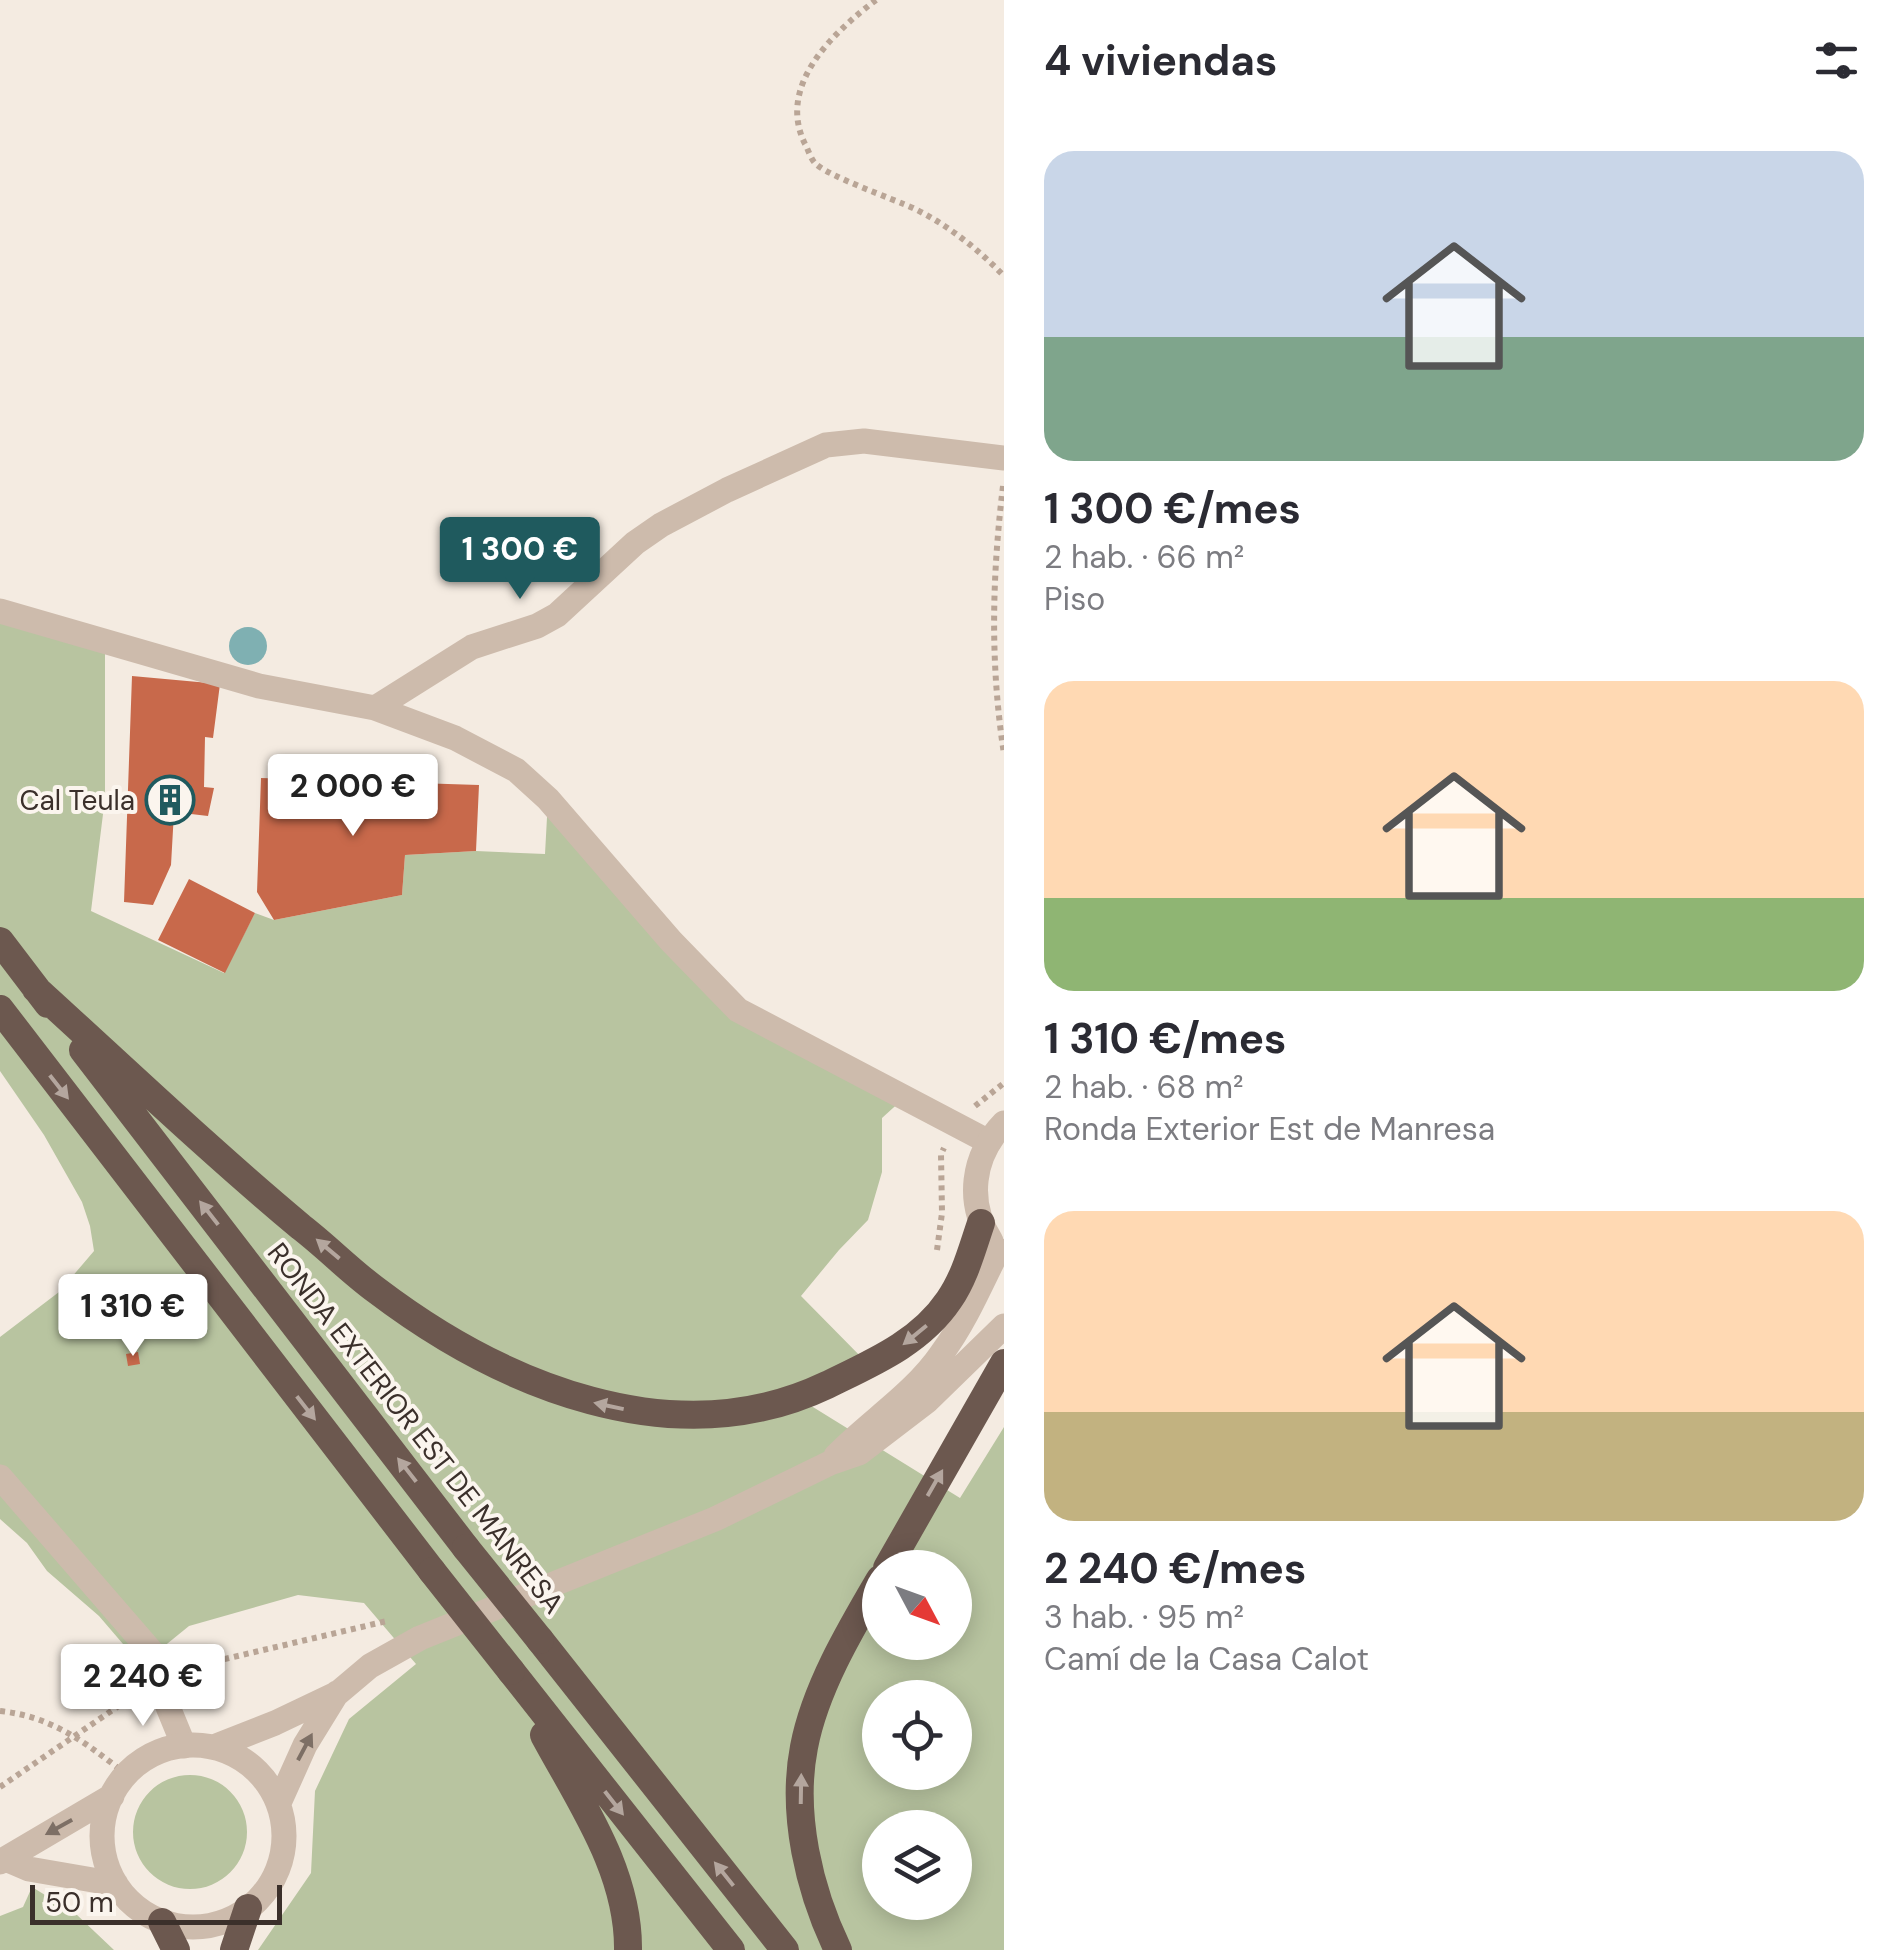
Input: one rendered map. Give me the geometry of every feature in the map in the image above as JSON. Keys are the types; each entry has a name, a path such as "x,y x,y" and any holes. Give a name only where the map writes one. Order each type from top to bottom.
{"highway":[{"name":"RONDA EXTERIOR EST DE MANRESA","path":"0,942 466,1548 785,1950"},
{"path":"36,989 235,1172 376,1291 476,1356 586,1401 639,1412 706,1415 799,1398 889,1355 934,1320 964,1271 981,1223"},
{"path":"0,1010 432,1571 731,1950"},
{"path":"897,1550 1004,1364"},
{"path":"838,1950 822,1917 802,1836 803,1749 826,1682 862,1613"},
{"path":"511,1672 610,1862 625,1904 628,1950"},
{"path":"234,1950 248,1908"},
{"path":"162,1922 176,1950"}],"street":[{"path":"375,708 472,648 557,615 661,525 826,445 864,441 1004,458"},
{"path":"0,612 259,686 375,708 455,738 516,770 548,799 692,964 738,1010 996,1132 978,1165 975,1199 981,1223 1001,1253 942,1353 898,1401 830,1463"},
{"path":"214,1747 275,1724 338,1693 393,1651 716,1519 830,1463 859,1453 890,1432 1004,1326"},
{"path":"0,1478 168,1672 168,1707 184,1746"},
{"path":"279,1803 305,1745 338,1693"},
{"path":"4,1861 119,1786 152,1755 184,1746 214,1747 253,1767 279,1803 284,1832 281,1861 268,1888 236,1917 207,1926 162,1922 136,1907 116,1884 104,1856 106,1810 119,1786"},
{"path":"4,1861 116,1884"}],"path":[{"path":"876,0 840,27 811,66 796,107 800,134 816,164 916,210 977,248 1004,276"},
{"path":"1004,480 994,560 992,639 1004,754"},
{"path":"0,1787 168,1672 396,1618"},
{"path":"0,1711 27,1714 76,1735 119,1786"}],"green space":[{"path":"0,611 105,640 105,798 91,911 224,973 255,913 274,920 402,895 405,855 476,851 545,854 548,799 714,988 904,1098 882,1118 882,1172 868,1220 801,1296 869,1365 800,1399 960,1498 1004,1427 1004,1950 258,1950 311,1873 315,1791 349,1719 416,1664 364,1603 298,1595 189,1626 141,1665 99,1616 47,1571 27,1543 0,1519 0,1337 59,1292 94,1251 82,1202 44,1135 0,1071"},
{"path":"190,1775 212,1779 230,1792 243,1810 247,1832 243,1854 230,1872 212,1885 190,1889 168,1885 150,1872 137,1854 133,1832 137,1810 150,1792 168,1779"},
{"path":"32,1887 76,1914 114,1950 0,1950 0,1916 23,1907"}],"water":[{"path":"248,627 262,632 267,646 262,660 248,665 234,660 229,646 234,632"}],"building":[{"name":"Cal Teula","path":"132,676 220,684 213,738 205,737 204,787 214,788 208,816 174,812 171,865 153,905 124,902"},
{"path":"261,778 479,785 476,851 405,855 402,895 274,920 257,892"},
{"path":"189,879 255,913 225,973 158,940"},
{"path":"138,1352 140,1364 128,1366 126,1354"}],"place":[{"name":"Cal Teula","path":"170,800"}]}
